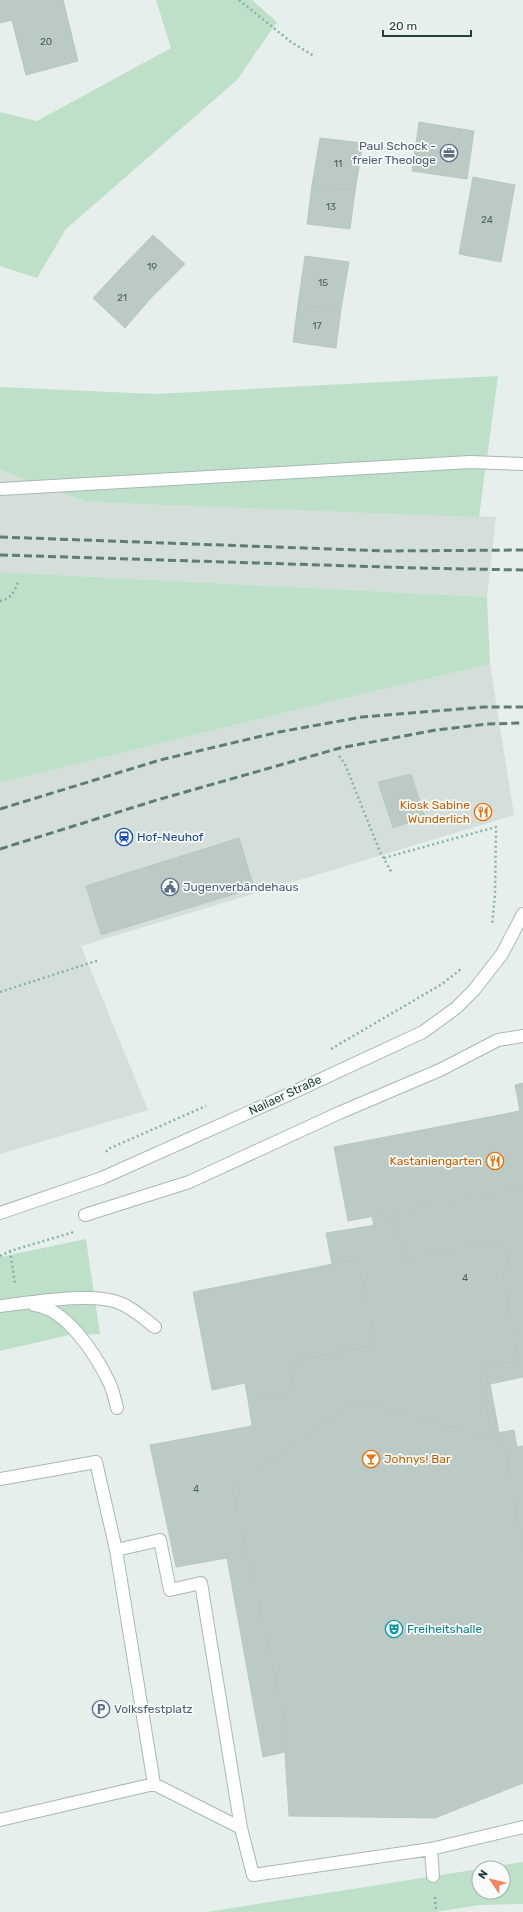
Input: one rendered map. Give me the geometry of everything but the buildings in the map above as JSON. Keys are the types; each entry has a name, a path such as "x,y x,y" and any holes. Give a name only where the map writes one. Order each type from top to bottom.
{"street":[{"path":"0,488 470,462 523,464"},
{"name":"Nailaer Straße","path":"0,1213 102,1178 423,1032 456,1008 474,990 502,954 514,934 523,914"},
{"path":"85,1216 189,1182 339,1112 440,1070 498,1040 523,1036"},
{"path":"0,1306 86,1298 116,1301 133,1310 155,1327"},
{"path":"18,1304 40,1306 54,1312 68,1322 91,1352 110,1382 117,1408"},
{"path":"0,1479 96,1462 116,1550 154,1784"},
{"path":"116,1550 164,1539 170,1590 201,1583 241,1828 253,1875 431,1848 523,1827"},
{"path":"0,1820 154,1784 241,1828"},
{"path":"431,1848 433,1876"}],"path":[{"path":"239,0 290,42 314,56"},
{"path":"0,601 7,599 13,593 20,580"},
{"path":"339,756 345,764 380,852 392,873"},
{"path":"384,858 496,826 495,895 492,927 514,934"},
{"path":"0,992 99,960"},
{"path":"326,1052 442,984 466,964"},
{"path":"10,1251 18,1304"}],"shaded area":[{"path":"0,470 87,502 496,517 487,597 0,572"},
{"path":"490,664 514,815 81,946 148,1110 0,1154 0,783 283,713"}],"green space":[{"path":"156,0 252,0 277,22 237,80 66,229 37,278 0,266 0,112 37,121 171,48"},
{"path":"498,376 479,517 87,502 0,470 0,387 156,394"},
{"path":"0,572 487,597 490,664 283,713 0,783"},
{"path":"86,1239 100,1334 69,1335 0,1351 0,1257"},
{"path":"523,1862 523,1904 480,1905 435,1912 207,1912 471,1870 471,1900 511,1900 511,1864"}],"railway":[{"path":"0,537 386,551 523,550"},
{"path":"0,555 523,570"},
{"path":"0,809 160,760 279,732 362,717 484,707 523,707"},
{"path":"0,849 157,800 340,748 436,730 487,724 523,723"}],"place":[{"name":"Paul Schock - freier Theologe","path":"449,153"},
{"name":"Kiosk Sabine Wunderlich","path":"483,812"},
{"name":"Hof-Neuhof","path":"124,837"},
{"name":"Jugenverbändehaus","path":"170,887"},
{"name":"Kastaniengarten","path":"495,1161"},
{"name":"Johnys! Bar","path":"371,1459"},
{"name":"Freiheitshalle","path":"394,1629"},
{"name":"Volksfestplatz","path":"101,1709"}]}
